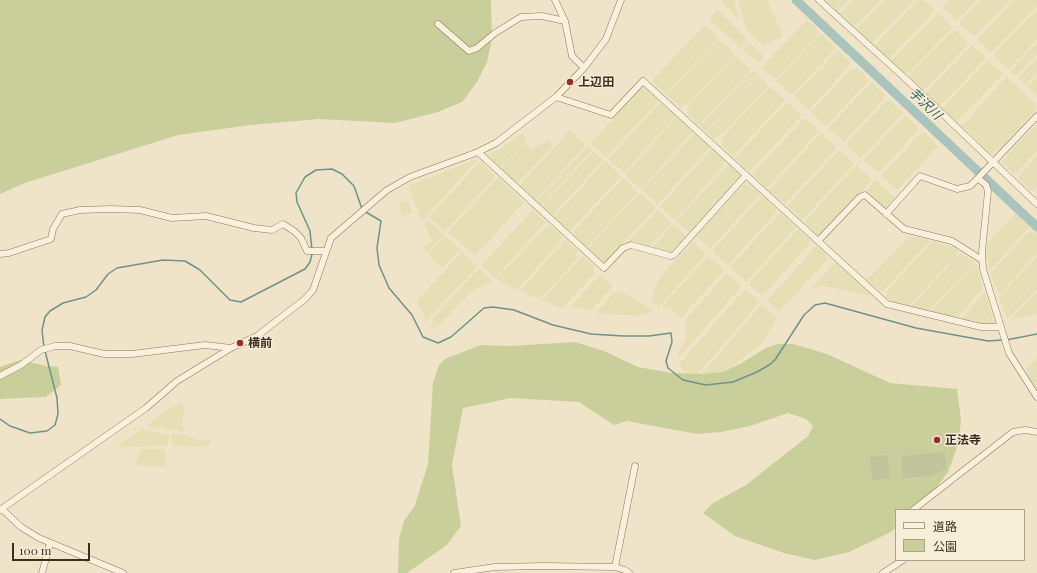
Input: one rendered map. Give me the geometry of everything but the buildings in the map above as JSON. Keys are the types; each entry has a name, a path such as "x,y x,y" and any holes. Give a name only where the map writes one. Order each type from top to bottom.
{"street":[{"path":"555,0 565,21 572,56 584,68"},
{"path":"121,573 50,543 21,527 1,510 146,408 177,381 231,348 257,336 313,290 321,273 326,251 331,238 360,212 397,183 478,152 500,140 556,96 584,68 606,39 621,0"},
{"path":"820,0 1037,204"},
{"path":"438,24 469,51 477,48 495,33 521,17 542,16 565,21"},
{"path":"556,96 611,115 643,81 887,304 981,327 1001,327"},
{"path":"886,214 920,176 957,189 970,186 1037,116"},
{"path":"478,152 604,268 623,248 631,245 671,256 674,255 746,175"},
{"path":"979,178 986,185 988,191 982,260 1004,341 1023,377 1037,397"},
{"path":"818,241 862,196 865,196 904,228 952,241 982,260"},
{"path":"0,254 9,254 52,239 54,229 62,214 80,210 111,209 140,210 172,218 206,216 254,228 272,230 282,224 294,231 308,251 326,251"},
{"path":"0,376 22,365 44,348 70,346 104,354 132,354 205,345 231,348"},
{"path":"914,509 1013,432 1025,430 1037,432"},
{"path":"615,568 636,466"},
{"path":"42,573 50,543"},
{"path":"883,573 901,561"},
{"path":"454,573 495,567 544,566 615,568 625,570 629,573"}],"shaded area":[{"path":"724,0 734,0 739,20 722,2"},
{"path":"738,0 767,0 783,36 764,46 746,28"},
{"path":"826,0 849,0 838,11"},
{"path":"853,0 881,0 855,27 841,13"},
{"path":"885,0 914,0 872,43 857,29"},
{"path":"918,0 924,0 935,10 889,59 875,45"},
{"path":"949,0 977,0 957,21 942,7"},
{"path":"981,0 1010,0 974,37 959,23"},
{"path":"1014,0 1037,0 1037,6 991,53 977,40"},
{"path":"717,9 746,38 747,41 741,48 709,19"},
{"path":"1037,9 1037,39 1009,69 993,55"},
{"path":"938,13 953,27 909,72 905,73 891,61"},
{"path":"807,20 818,30 818,34 775,80 762,67"},
{"path":"704,25 718,38 666,94 652,81"},
{"path":"955,29 969,43 923,91 910,78 910,74"},
{"path":"819,35 823,35 836,48 792,95 776,81"},
{"path":"719,39 735,54 687,105 685,104 681,108 667,95"},
{"path":"748,42 762,54 763,58 758,63 742,49"},
{"path":"1037,43 1037,54 1016,76 1010,71"},
{"path":"972,45 986,58 940,106 926,93"},
{"path":"838,50 849,61 849,66 809,110 794,96"},
{"path":"736,55 751,70 699,125 687,113 689,109 687,107"},
{"path":"1037,58 1037,73 1025,85 1018,78"},
{"path":"988,60 1003,74 957,122 942,108"},
{"path":"856,67 869,80 826,126 811,112 852,68 854,70"},
{"path":"753,70 758,75 706,131 700,126"},
{"path":"759,76 769,85 721,135 719,134 714,139 707,132"},
{"path":"1037,76 1037,96 1027,86"},
{"path":"1006,77 1037,106 1037,108 1004,144 991,154 962,126"},
{"path":"872,82 885,95 883,97 884,99 844,142 828,128"},
{"path":"770,86 785,100 733,156 721,145 723,140 722,138"},
{"path":"642,88 645,88 659,101 606,157 591,143"},
{"path":"887,100 890,100 903,113 861,158 846,144"},
{"path":"787,102 802,115 750,171 735,158"},
{"path":"659,104 663,104 676,116 624,173 608,159"},
{"path":"906,115 918,127 918,130 878,173 863,160"},
{"path":"677,117 692,131 692,133 641,189 625,175"},
{"path":"805,118 819,131 767,188 752,174"},
{"path":"1037,125 1037,151 1017,172 1013,173 1002,162 1014,147"},
{"path":"570,130 586,145 536,199 533,199 519,186"},
{"path":"924,132 938,146 897,190 881,176 921,133 922,134"},
{"path":"522,133 527,140 500,168 486,155 502,148"},
{"path":"821,133 837,148 785,204 769,190"},
{"path":"696,134 710,147 658,204 642,190 693,135"},
{"path":"548,139 553,146 517,184 501,169 526,143 531,150"},
{"path":"588,146 592,150 541,206 537,200"},
{"path":"712,149 725,161 723,162 725,164 675,220 660,206"},
{"path":"839,150 854,164 802,220 787,206"},
{"path":"594,151 603,160 553,215 550,215 542,207"},
{"path":"1037,156 1037,186 1032,192 1019,179 1019,175"},
{"path":"478,159 422,221 408,186"},
{"path":"481,161 495,177 445,232 429,217"},
{"path":"605,161 621,176 570,231 569,229 567,231 554,218"},
{"path":"729,164 742,176 690,233 676,221"},
{"path":"856,165 872,180 820,234 817,234 804,222"},
{"path":"498,177 524,202 475,256 448,232"},
{"path":"623,178 638,192 586,248 573,236 575,234 573,232"},
{"path":"876,180 895,198 886,208 867,190"},
{"path":"746,182 760,194 710,249 696,236"},
{"path":"640,193 656,208 603,264 587,249"},
{"path":"762,196 776,209 776,212 728,265 712,251"},
{"path":"407,200 412,212 401,217 400,203"},
{"path":"533,210 546,222 495,278 481,265"},
{"path":"658,210 672,223 649,247 628,242"},
{"path":"780,213 796,227 746,282 730,267"},
{"path":"1016,213 1029,227 990,271 987,258 987,244"},
{"path":"428,220 444,235 427,252 423,248 432,240 424,224"},
{"path":"674,224 687,237 671,254 652,248"},
{"path":"551,226 563,238 517,290 496,279 545,228"},
{"path":"798,229 810,240 808,242 810,244 762,296 748,284"},
{"path":"1034,231 1037,234 1037,253 999,295 991,273 1028,232"},
{"path":"445,236 460,250 443,268 428,254"},
{"path":"911,236 931,240 884,290 880,291 866,280"},
{"path":"565,240 578,251 576,256 578,258 540,299 520,291"},
{"path":"933,241 954,247 959,252 909,306 890,301 886,296 888,294 886,292"},
{"path":"693,242 706,254 660,306 651,301 659,278"},
{"path":"816,246 828,256 828,259 779,312 767,301"},
{"path":"462,252 477,267 426,321 417,301"},
{"path":"960,253 975,262 928,311 911,307"},
{"path":"583,256 594,266 594,274 562,309 542,300"},
{"path":"708,256 724,270 681,318 671,310 662,307"},
{"path":"1037,256 1037,289 1007,319 999,297"},
{"path":"835,262 872,295 870,296 824,286 813,288 812,287"},
{"path":"976,263 983,288 957,318 931,311"},
{"path":"479,268 492,281 471,292 439,325 432,329 429,327 434,323 431,320"},
{"path":"727,273 742,286 679,357 678,353 687,339 685,320"},
{"path":"600,275 613,286 592,310 570,307"},
{"path":"745,289 760,302 697,375 683,370 679,364"},
{"path":"614,291 617,293 620,291 653,310 646,314 636,316 596,313"},
{"path":"1037,291 1037,314 1011,319"},
{"path":"985,292 994,323 983,324 961,319"},
{"path":"762,304 777,318 761,344 734,365 717,374 700,376"},
{"path":"1037,357 1036,389 1025,376 1028,372 1026,370"},
{"path":"182,402 185,411 182,420 184,432 147,426 165,411"},
{"path":"142,429 169,435 168,446 119,447 118,445"},
{"path":"172,434 185,435 199,440 210,440 211,442 204,447 172,446"},
{"path":"141,449 165,449 166,467 135,465"}],"green space":[{"path":"0,0 491,0 492,39 487,62 477,82 462,102 438,112 395,123 319,119 251,125 178,135 25,183 0,194"},
{"path":"575,342 604,351 638,367 672,373 703,374 722,372 740,364 766,348 777,344 793,344 827,354 890,383 957,389 961,420 959,442 948,472 924,504 918,509 895,509 895,529 849,552 815,560 784,553 735,536 703,513 713,503 746,485 808,436 813,426 806,419 788,413 750,426 721,432 697,434 627,421 614,425 579,402 511,398 463,408 452,465 461,526 447,545 407,573 398,573 399,539 404,521 415,505 428,464 433,382 439,365 445,359 481,345 510,346"},
{"path":"20,360 58,367 61,385 46,397 0,399 0,367"},
{"path":"945,452 946,469 930,476 903,478 902,456"},
{"path":"888,455 890,478 872,480 870,457"}],"waterway":[{"name":"芋沢川","path":"796,0 1037,227"},
{"path":"312,250 310,231 297,202 296,193 305,177 316,170 332,169 342,174 354,186 362,209"},
{"path":"364,211 381,221 377,248 379,265 389,288 412,315 423,337 438,343 451,337 484,308 493,307 514,310 553,325 591,334 649,336 671,333 672,342 666,361 668,368 683,380 706,385 733,382 757,372 769,365 775,360 804,315 815,305 825,303 916,328 988,341 1003,340"},
{"path":"44,348 42,330 45,317 50,311 63,303 86,297 96,290 108,274 117,268 163,260 185,261 200,270 230,300 241,302 305,269 310,262 312,254"},
{"path":"1006,340 1037,334"},
{"path":"0,419 10,426 30,433 47,431 55,425 58,414 57,398 45,351"}],"place":[{"name":"上辺田","path":"570,82"},
{"name":"横前","path":"240,343"},
{"name":"正法寺","path":"937,440"}]}
